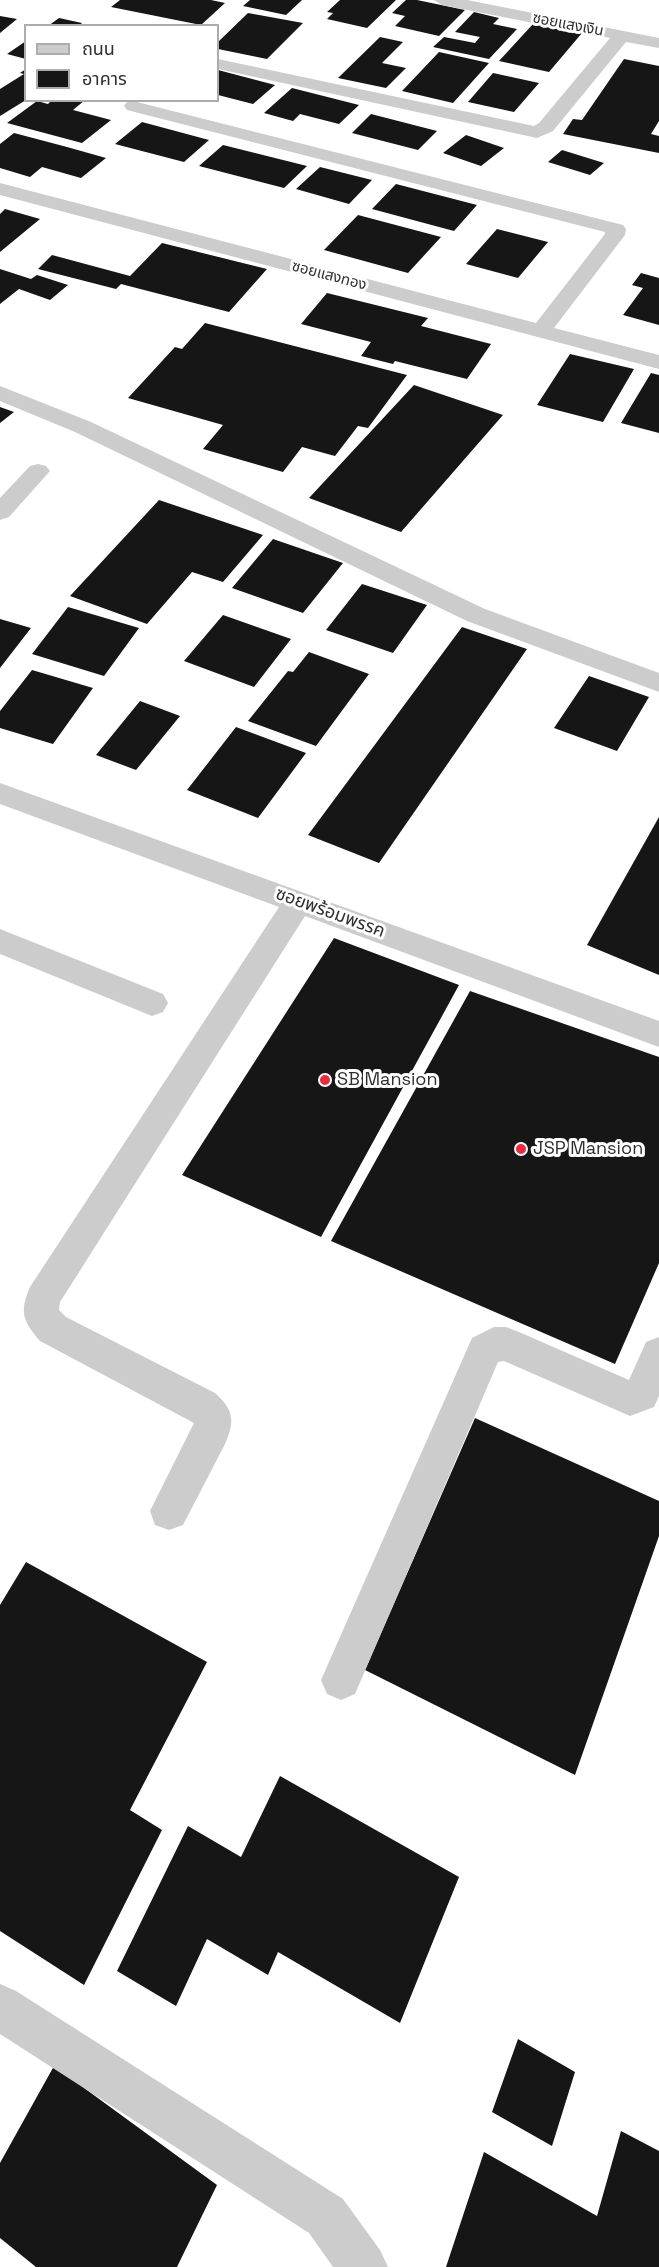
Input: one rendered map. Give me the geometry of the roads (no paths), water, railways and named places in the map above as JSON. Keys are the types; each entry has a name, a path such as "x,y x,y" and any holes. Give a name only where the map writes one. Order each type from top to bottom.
{"street":[{"name":"ซอยแสงเงิน","path":"442,0 659,43"},
{"path":"219,64 480,122 537,132 546,128 621,36"},
{"path":"133,106 616,229 615,235 541,331"},
{"name":"ซอยแสงทอง","path":"0,189 659,362"},
{"path":"0,393 83,427 476,615 659,683"},
{"path":"0,513 38,471"},
{"name":"ซอยพร้อมพรรค","path":"0,793 659,1034"},
{"path":"169,1511 212,1431 213,1416 202,1406 53,1329 41,1315 43,1298 298,902"},
{"path":"0,941 152,1003"},
{"path":"341,1680 485,1350 494,1344 506,1344 630,1398 641,1395 659,1354"},
{"path":"0,2007 326,2217 363,2267"}],"place":[{"name":"SB Mansion","path":"325,1080"},
{"name":"JSP Mansion","path":"521,1149"}]}
